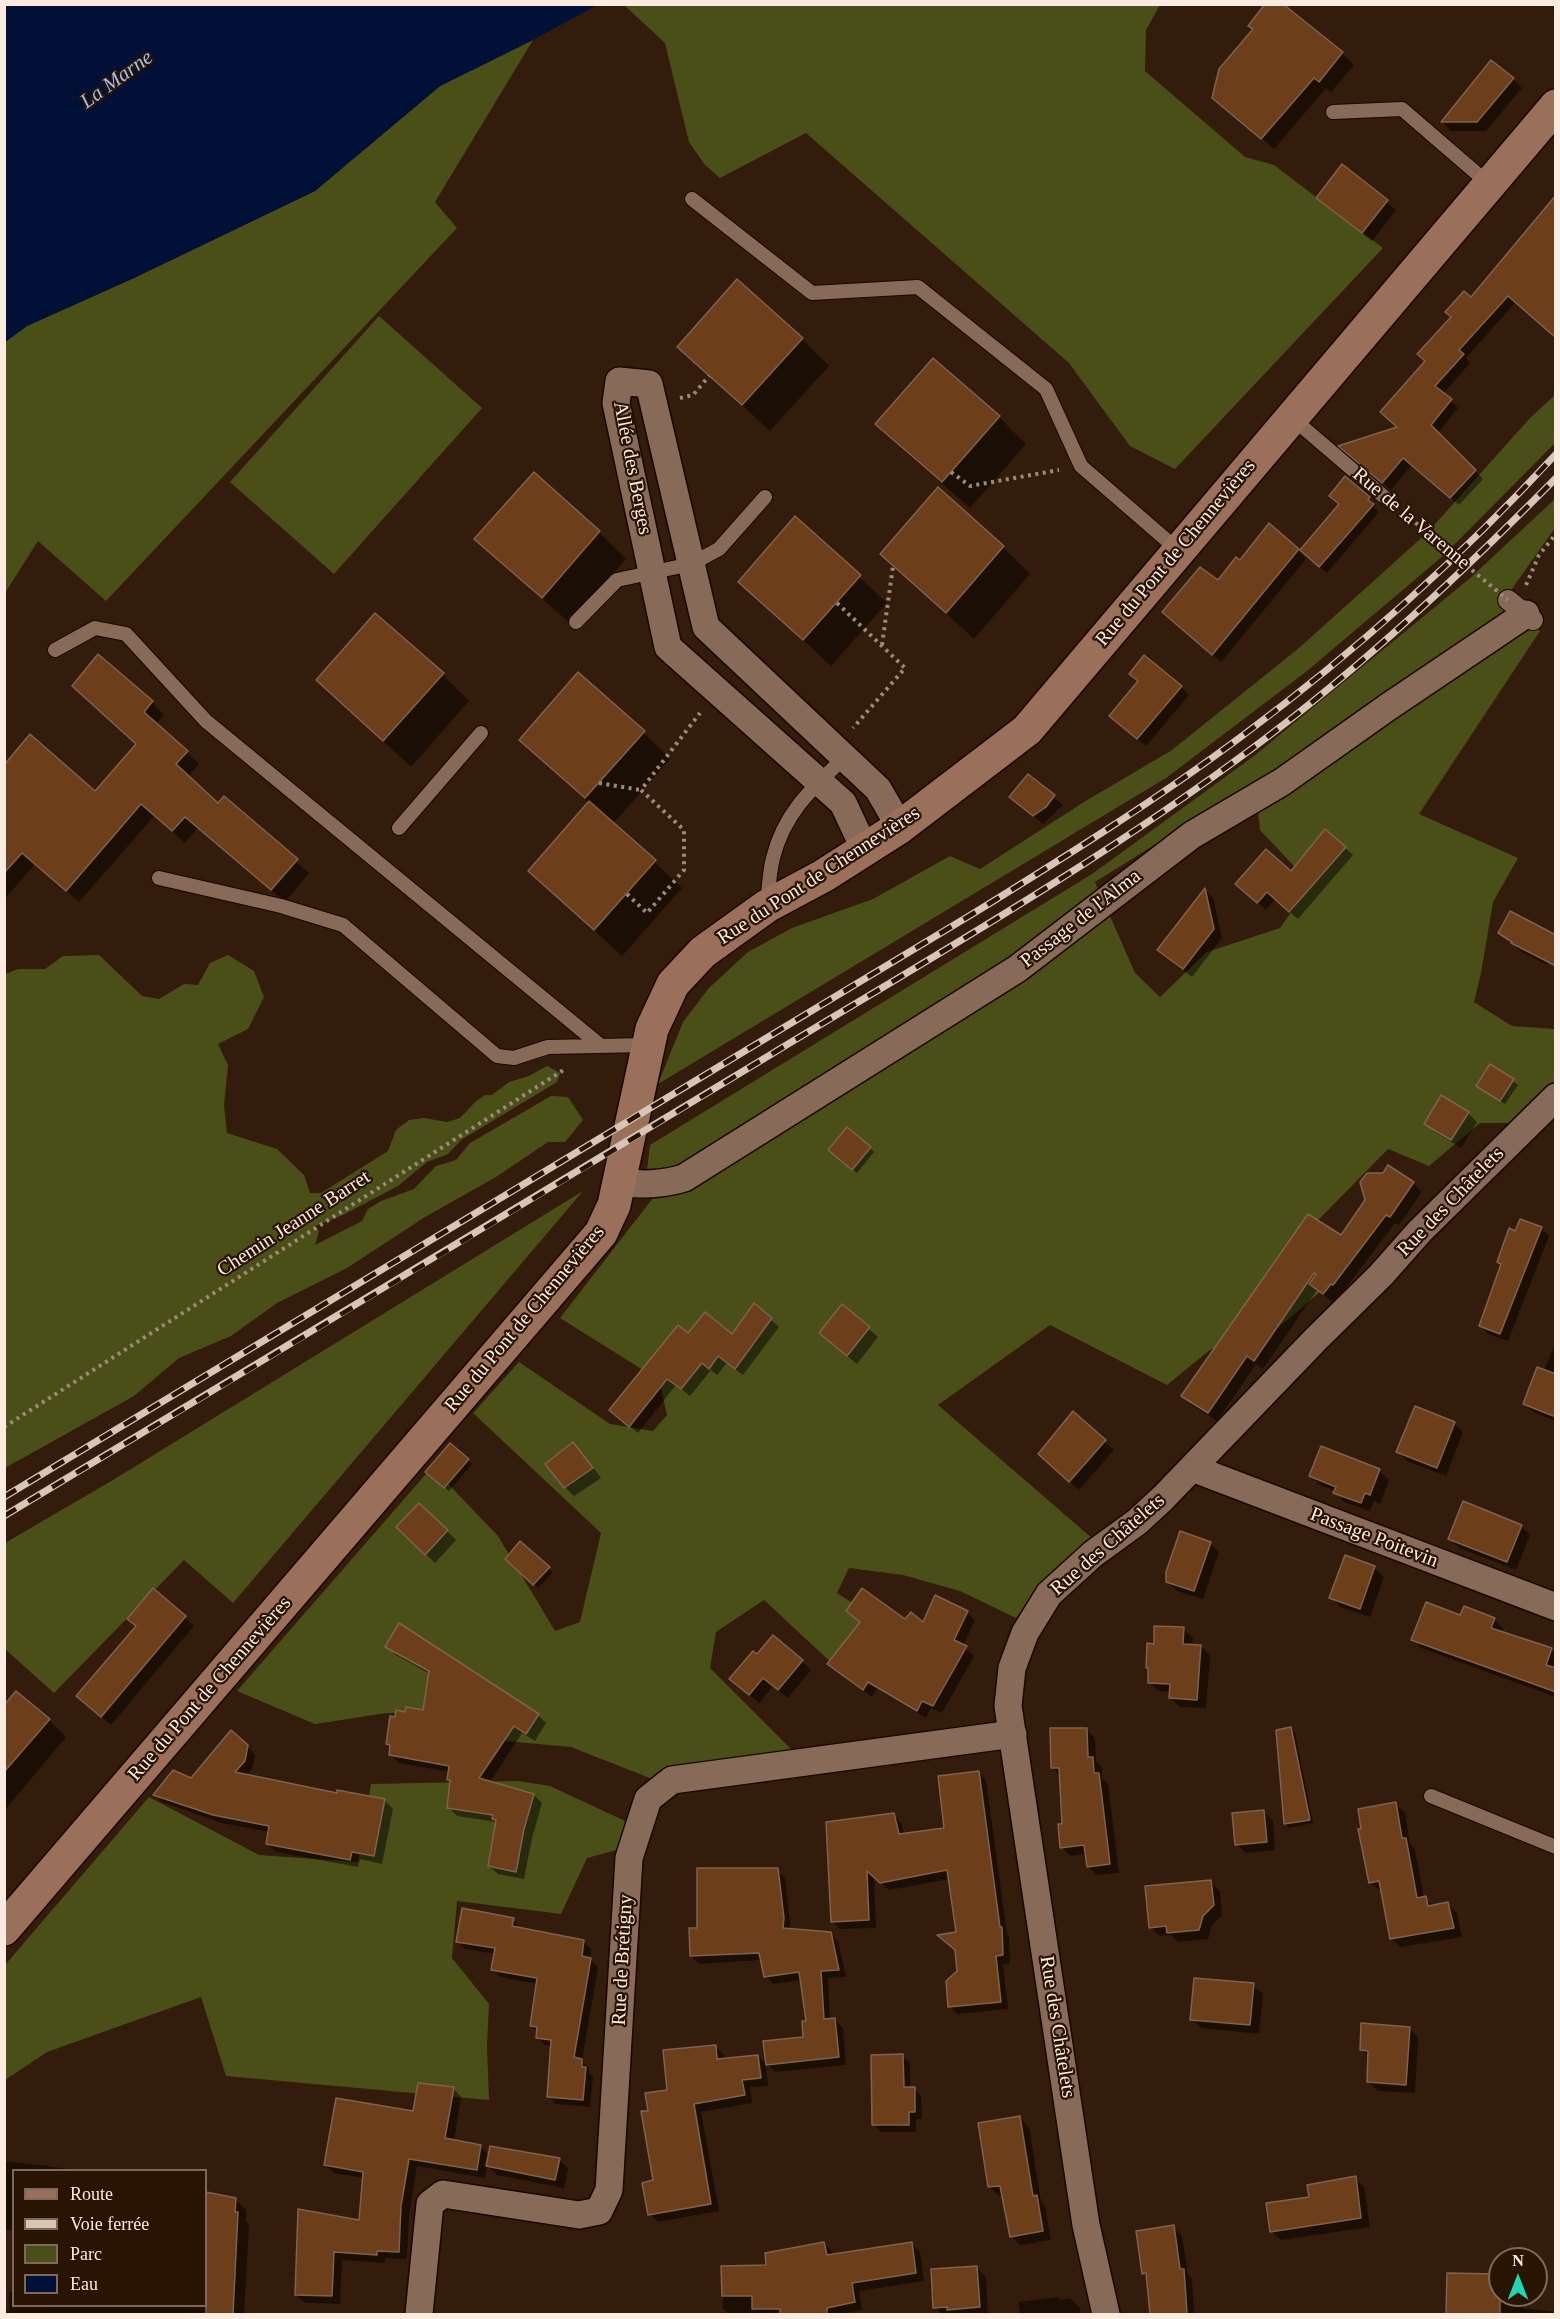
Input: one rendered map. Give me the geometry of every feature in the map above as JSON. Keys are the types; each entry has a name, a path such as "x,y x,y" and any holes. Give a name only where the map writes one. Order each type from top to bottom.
{"main road":[{"name":"Rue du Pont de Chennevières","path":"4,1929 601,1233 614,1205 620,1182 647,1045 673,984 703,952 767,906 823,876 900,827 1027,730 1556,106"}],"street":[{"name":"Allée des Berges","path":"865,850 843,803 668,647 616,403 619,381 649,384 706,627 878,789 900,827"},
{"name":"Passage de l'Alma","path":"620,1182 640,1185 663,1184 684,1178 1017,969 1192,835 1282,782 1388,707 1520,604"},
{"name":"Rue des Châtelets","path":"1106,2314 1086,2225 1008,1706 1011,1668 1026,1633 1049,1594 1094,1554 1137,1521 1192,1468 1316,1339 1382,1275 1420,1231 1556,1097"},
{"name":"Passage Poitevin","path":"1192,1468 1556,1607"},
{"name":"Rue de Brétigny","path":"419,2314 430,2204 443,2194 579,2215 599,2211 609,2190 629,1858 648,1799 672,1780 1013,1734"}],"lane":[{"path":"1333,112 1402,109 1489,184"},
{"path":"692,199 812,293 918,287 1046,389 1081,466 1178,550"},
{"name":"Rue de la Varenne","path":"1291,417 1389,501"},
{"path":"576,622 617,580 691,564 719,549 765,497"},
{"path":"55,650 95,628 126,634 206,721 601,1046"},
{"path":"399,828 481,733"},
{"path":"767,906 773,858 789,818 798,803 820,781 840,753"},
{"path":"159,878 281,906 343,925 497,1056 513,1058 548,1047 647,1045"},
{"path":"1431,1796 1556,1847"}],"path":[{"path":"654,403 693,395 709,376"},
{"path":"951,472 970,486 1081,466"},
{"name":"Rue de la Varenne","path":"1389,501 1443,546 1520,604"},
{"path":"1520,604 1539,555 1556,534"},
{"path":"882,646 893,566"},
{"path":"837,603 904,668 840,753"},
{"path":"641,790 717,691"},
{"path":"599,783 641,790 684,830 684,870 647,914 627,894"},
{"name":"Chemin Jeanne Barret","path":"4,1427 601,1046"}],"green space":[{"path":"624,5 1160,5 1146,30 1145,71 1245,157 1274,165 1383,248 1175,469 1130,446 1069,363 806,133 720,178 705,165 689,142 665,43"},
{"path":"533,40 435,202 457,228 106,601 38,541 5,593 5,342 27,326 134,278 315,191 440,86"},
{"path":"379,316 482,408 334,574 230,482"},
{"path":"1555,395 1555,443 1444,555 1307,671 1166,778 658,1084 683,1022 709,988 748,952 792,928 873,899 950,856 980,869 1084,802 1172,750 1299,648 1428,532 1530,418"},
{"path":"1555,499 1555,528 1502,603 1540,631 1419,814 1518,858 1493,902 1474,1002 1512,1026 1555,1029 1555,1084 1511,1123 1480,1123 1429,1166 1388,1149 1278,1261 1321,1291 1264,1340 1244,1353 1211,1349 1167,1385 1050,1325 938,1405 1093,1539 1049,1575 1016,1618 960,1591 903,1575 849,1568 837,1593 900,1634 849,1679 764,1600 716,1632 710,1668 795,1753 655,1780 571,1747 505,1741 434,1714 387,1713 315,1724 237,1691 432,1467 498,1536 555,1631 580,1622 601,1533 473,1413 519,1362 610,1424 653,1431 667,1415 659,1380 560,1318 653,1198 661,1182 647,1170 650,1145 1092,874 1254,756 1469,579","holes":["1255,782 1260,830 1311,884 1280,928 1207,952 1160,997 1135,973 1095,882"]},
{"path":"99,955 142,996 159,999 184,984 198,985 210,963 228,955 254,971 264,997 248,1029 218,1044 228,1065 224,1105 227,1133 277,1149 304,1175 310,1193 321,1193 388,1151 396,1130 409,1120 424,1118 447,1122 460,1118 475,1102 485,1095 492,1095 509,1082 529,1076 547,1066 560,1073 557,1082 461,1140 448,1154 427,1162 398,1186 343,1215 315,1226 319,1231 315,1245 362,1221 368,1209 381,1201 414,1189 436,1166 456,1160 470,1143 551,1096 568,1097 583,1120 565,1142 548,1142 496,1177 425,1217 347,1268 277,1303 231,1336 179,1358 134,1396 5,1468 5,974 18,969 45,969 63,956"},
{"path":"583,1191 233,1603 184,1560 54,1693 5,1649 5,1543 113,1480"},
{"path":"518,1781 550,1786 625,1821 620,1849 587,1858 561,1914 457,1901 452,1958 489,2004 487,2046 489,2100 226,2076 201,1997 47,2052 5,2080 5,1965 149,1797 259,1855 358,1862 371,1784"}],"water":[{"name":"La Marne","path":"5,4 597,5 440,86 315,191 134,278 27,326 5,342"}],"building":[{"path":"1265,4 1283,4 1343,52 1319,82 1314,78 1261,139 1212,98 1219,69 1253,29 1248,26"},
{"path":"1491,60 1514,78 1477,122 1441,122"},
{"path":"1342,164 1388,200 1362,233 1316,198"},
{"path":"1556,195 1556,338 1508,296 1459,350 1464,354 1435,386 1452,399 1431,425 1476,470 1450,498 1403,458 1382,483 1338,446 1397,427 1380,412 1425,361 1417,354 1451,317 1445,312 1464,291 1471,297"},
{"path":"737,279 803,338 742,405 677,347"},
{"path":"933,358 1000,416 942,482 875,424"},
{"path":"534,472 600,531 542,598 474,539"},
{"path":"1345,476 1370,497 1368,500 1374,504 1319,567 1300,550 1339,504 1329,496"},
{"path":"938,487 1004,546 946,613 880,554"},
{"path":"795,516 861,575 803,640 738,582"},
{"path":"1269,523 1299,549 1212,655 1162,612 1200,567 1218,580 1236,557 1240,560"},
{"path":"375,613 444,673 383,741 316,680"},
{"path":"98,654 153,701 144,712 188,751 176,764 218,803 224,796 298,859 271,890 185,817 172,831 141,804 66,891 22,853 4,873 4,765 30,734 95,791 136,744 72,686"},
{"path":"1144,655 1182,686 1137,739 1109,716 1138,681 1129,674"},
{"path":"578,672 645,731 585,798 519,740"},
{"path":"1028,774 1055,795 1046,807 1033,816 1009,797"},
{"path":"589,801 656,860 594,930 528,871"},
{"path":"1325,829 1346,847 1289,912 1267,892 1257,903 1235,884 1266,849 1291,871"},
{"path":"1205,888 1214,929 1183,969 1157,950"},
{"path":"1510,911 1556,935 1556,966 1511,943 1498,933"},
{"path":"1490,1064 1514,1079 1500,1101 1476,1086"},
{"path":"1441,1095 1469,1112 1451,1140 1424,1124"},
{"path":"847,1127 871,1147 852,1170 828,1150"},
{"path":"1388,1165 1414,1182 1390,1217 1386,1215 1333,1285 1331,1284 1323,1294 1309,1284 1316,1274 1314,1273 1254,1361 1247,1356 1208,1413 1181,1396 1308,1214 1341,1235 1365,1200 1360,1182 1367,1173 1383,1173"},
{"path":"1520,1219 1542,1227 1500,1334 1479,1326 1501,1264 1497,1262 1509,1228 1515,1231"},
{"path":"754,1303 772,1318 735,1369 718,1356 709,1369 702,1363 681,1389 667,1379 629,1427 609,1410 678,1325 688,1333 705,1312 732,1334"},
{"path":"842,1304 870,1327 847,1356 819,1333"},
{"path":"1537,1367 1556,1374 1556,1417 1523,1404"},
{"path":"1415,1406 1455,1422 1437,1468 1396,1452"},
{"path":"1073,1411 1106,1440 1069,1482 1038,1454"},
{"path":"573,1442 593,1468 564,1488 545,1464"},
{"path":"450,1443 469,1459 444,1488 425,1472"},
{"path":"1321,1446 1380,1469 1370,1495 1365,1493 1361,1503 1333,1493 1336,1487 1309,1476"},
{"path":"1463,1501 1522,1525 1507,1562 1448,1539"},
{"path":"419,1503 448,1530 425,1555 396,1527"},
{"path":"1180,1531 1211,1542 1194,1591 1166,1582 1166,1572"},
{"path":"520,1541 550,1567 533,1585 505,1559"},
{"path":"1345,1555 1375,1566 1360,1609 1329,1598"},
{"path":"153,1588 186,1616 101,1717 76,1696 136,1626 127,1619"},
{"path":"862,1588 905,1619 911,1612 923,1622 935,1595 968,1611 954,1640 967,1646 933,1706 922,1701 917,1711 868,1682 863,1690 827,1664 860,1622 846,1611"},
{"path":"1426,1602 1460,1615 1464,1606 1495,1618 1491,1628 1552,1648 1546,1665 1556,1668 1556,1692 1411,1640"},
{"path":"399,1623 539,1714 526,1734 514,1726 479,1778 534,1794 524,1829 516,1872 488,1866 496,1820 492,1819 493,1815 447,1808 449,1766 389,1755 390,1745 386,1744 390,1716 395,1717 396,1710 405,1712 406,1707 423,1710 429,1671 385,1647"},
{"path":"1154,1626 1184,1627 1183,1644 1201,1645 1197,1700 1169,1698 1170,1684 1148,1683 1147,1643 1154,1644"},
{"path":"773,1635 803,1660 778,1690 763,1678 749,1695 729,1679 753,1651 757,1654"},
{"path":"16,1691 50,1719 4,1772 4,1705"},
{"path":"1291,1727 1310,1820 1284,1824 1276,1730"},
{"path":"1050,1728 1087,1728 1088,1757 1093,1757 1094,1773 1099,1773 1110,1864 1087,1867 1084,1845 1060,1848 1058,1824 1062,1824 1059,1768 1051,1768"},
{"path":"231,1730 248,1745 245,1761 235,1772 337,1793 337,1790 385,1799 374,1856 352,1852 350,1860 266,1844 269,1826 213,1815 153,1795 173,1770 191,1778"},
{"path":"979,1771 1000,1927 1002,1927 1003,1955 996,1956 1001,2002 948,2007 946,1981 957,1971 955,1950 937,1935 956,1932 947,1870 880,1883 867,1871 869,1920 831,1922 826,1822 894,1813 899,1834 944,1828 938,1776"},
{"path":"1396,1802 1402,1838 1406,1838 1417,1898 1426,1896 1428,1906 1448,1902 1454,1928 1390,1939 1379,1881 1369,1883 1358,1829 1361,1829 1358,1809"},
{"path":"1264,1810 1267,1842 1235,1845 1232,1813"},
{"path":"697,1868 778,1868 784,1918 783,1928 831,1932 839,1970 821,1971 824,2019 835,2018 839,2057 766,2065 763,2041 803,2037 802,2021 806,2021 799,1972 764,1977 759,1953 690,1956 689,1928 697,1928"},
{"path":"1211,1880 1214,1905 1203,1916 1199,1930 1167,1933 1166,1926 1149,1928 1145,1886"},
{"path":"462,1908 514,1918 512,1926 584,1940 582,1956 591,1958 574,2057 582,2059 582,2067 586,2067 583,2100 547,2097 551,2040 536,2038 537,2027 530,2026 537,1978 491,1970 495,1948 456,1942"},
{"path":"1194,1978 1254,1983 1250,2025 1190,2020"},
{"path":"1361,2023 1410,2027 1406,2085 1367,2082 1368,2051 1360,2050"},
{"path":"716,2045 717,2059 758,2055 761,2078 742,2080 745,2095 694,2104 711,2204 648,2215 642,2183 653,2180 641,2111 648,2111 645,2093 667,2090 663,2050"},
{"path":"903,2054 904,2087 915,2087 915,2112 909,2112 909,2125 872,2125 871,2055"},
{"path":"418,2083 454,2087 445,2138 481,2145 477,2170 409,2159 401,2206 399,2252 377,2251 377,2255 334,2252 332,2296 295,2295 298,2209 359,2220 363,2172 324,2165 336,2098 413,2111"},
{"path":"1020,2116 1033,2196 1037,2195 1043,2231 1010,2237 1000,2186 988,2187 978,2123"},
{"path":"490,2146 560,2158 555,2180 486,2166"},
{"path":"1356,2176 1361,2218 1270,2232 1266,2203 1309,2197 1307,2185"},
{"path":"207,2192 236,2198 235,2212 238,2212 233,2314 206,2314"},
{"path":"1174,2225 1180,2269 1184,2269 1187,2314 1150,2314 1146,2273 1142,2274 1136,2231"},
{"path":"824,2242 827,2255 912,2242 916,2273 852,2283 855,2302 827,2308 827,2314 780,2314 780,2309 752,2309 752,2296 722,2296 721,2266 766,2265 765,2253"},
{"path":"977,2266 980,2307 947,2310 947,2307 933,2308 931,2269"},
{"path":"1447,2273 1488,2274 1488,2307 1500,2307 1500,2314 1446,2314"}],"railway":[{"path":"4,1497 974,913 1210,760 1325,671 1406,602 1483,530 1556,454"},
{"path":"4,1516 955,944 1137,829 1254,747 1334,684 1447,584 1556,478"}]}
